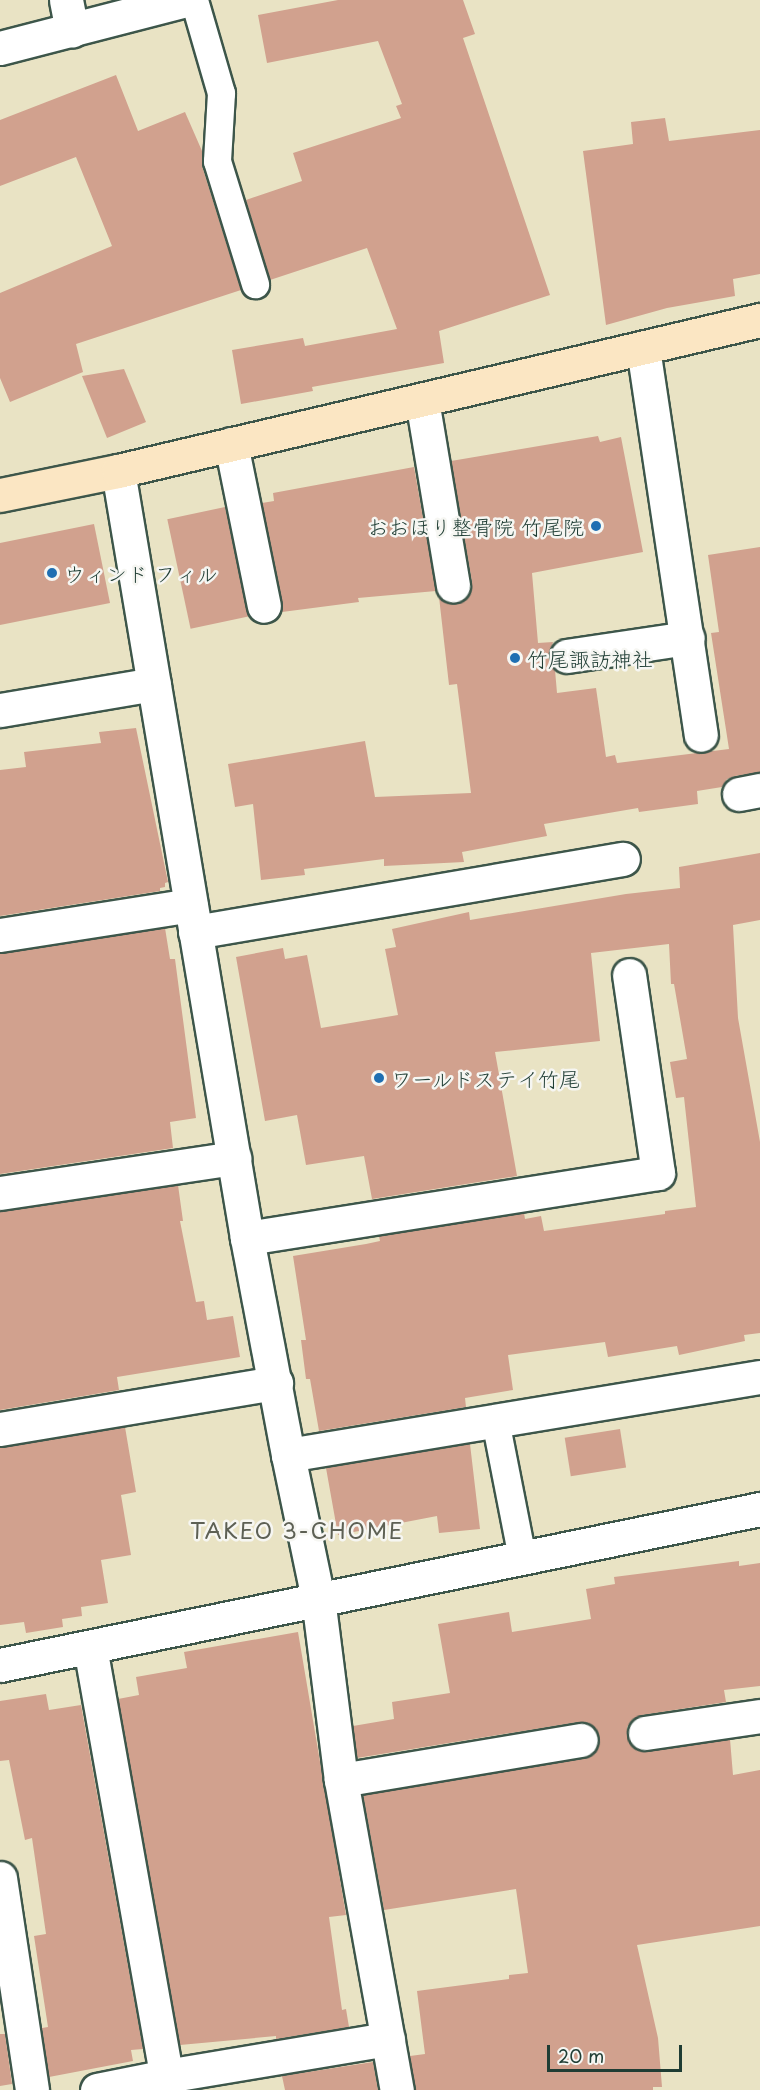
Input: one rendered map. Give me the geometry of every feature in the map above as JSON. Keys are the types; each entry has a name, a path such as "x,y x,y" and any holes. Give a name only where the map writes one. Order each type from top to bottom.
{"street":[{"path":"0,48 69,15 185,0"},
{"path":"0,495 118,471 760,320"},
{"path":"643,348 701,735"},
{"path":"422,400 453,585"},
{"path":"231,444 264,606"},
{"path":"118,471 248,1238 288,1455 318,1598 341,1780 397,2090"},
{"path":"567,656 687,638"},
{"path":"0,710 154,684"},
{"path":"0,935 193,919 623,859"},
{"path":"248,1238 658,1173 629,975"},
{"path":"0,1193 234,1158"},
{"path":"288,1455 760,1377"},
{"path":"0,1429 276,1383"},
{"path":"0,1665 760,1509"},
{"path":"90,1647 168,2083"},
{"path":"645,1733 760,1716"},
{"path":"341,1780 580,1740"},
{"path":"0,1878 32,2090"},
{"path":"97,2090 168,2083 388,2039"}],"lane":[{"path":"194,0 221,93 218,161 255,284"},
{"path":"495,1420 522,1557"}],"building":[{"path":"338,0 463,0 475,34 463,38 550,295 439,331 444,363 312,387 313,391 241,404 232,350 303,338 305,346 397,329 367,248 270,280 246,200 302,181 293,153 401,118 396,106 402,104 378,41 267,63 258,15"},
{"path":"116,75 138,131 185,112 202,151 202,166 241,290 76,344 83,372 10,402 0,378 0,293 112,246 76,157 0,186 0,120"},
{"path":"665,118 669,141 760,130 760,274 733,279 735,296 667,308 606,325 583,151 633,144 631,122"},
{"path":"124,369 146,422 107,438 82,376"},
{"path":"598,436 600,442 621,437 643,552 532,573 538,643 553,642 548,658 555,670 557,693 596,688 606,757 615,755 617,763 729,749 711,633 719,632 708,555 760,547 760,772 727,779 722,787 697,791 698,804 639,812 638,808 544,824 547,836 462,852 464,862 384,866 384,859 304,869 305,875 261,880 253,804 235,807 228,764 365,741 375,797 471,793 457,684 449,685 439,597 447,603 457,603 465,599 470,592 472,582 451,461"},
{"path":"414,467 436,591 358,598 359,602 282,612 282,602 262,503 274,501 273,493"},
{"path":"225,507 248,617 191,629 167,519"},
{"name":"ウィンド フィル","path":"94,524 110,603 0,625 0,543"},
{"path":"136,728 168,882 165,883 165,887 160,888 160,891 0,916 0,770 26,767 24,752 101,743 99,732"},
{"path":"760,853 760,920 733,925 738,1018 760,1142 760,1333 744,1335 745,1341 679,1355 677,1346 608,1357 605,1342 508,1355 513,1390 465,1398 466,1407 319,1431 310,1379 306,1379 301,1340 306,1340 293,1256 380,1241 379,1236 524,1213 525,1219 541,1216 544,1231 665,1214 665,1211 696,1207 684,1097 676,1098 670,1062 687,1059 674,984 671,984 669,944 591,953 600,1041 495,1052 517,1176 372,1199 364,1156 306,1165 297,1115 265,1121 236,957 283,948 285,959 307,955 321,1028 398,1015 385,949 396,947 392,929 469,912 470,920 626,894 680,888 679,867"},
{"path":"165,928 170,959 175,959 196,1118 170,1122 173,1148 0,1174 0,953"},
{"path":"178,1185 183,1221 180,1221 196,1302 204,1301 207,1320 233,1316 240,1357 117,1377 119,1390 0,1410 0,1211"},
{"path":"125,1427 136,1492 121,1495 131,1555 101,1560 108,1603 81,1607 82,1616 62,1619 63,1627 26,1633 24,1622 0,1625 0,1447"},
{"path":"620,1429 626,1468 571,1476 565,1438"},
{"path":"470,1444 480,1529 439,1533 437,1516 338,1535 326,1468"},
{"path":"739,1561 739,1566 760,1563 760,1686 724,1690 726,1702 642,1715 633,1719 627,1727 630,1744 639,1751 730,1739 733,1775 760,1770 760,1926 637,1945 658,2038 662,2087 653,2087 653,2090 415,2090 410,2056 425,2054 417,1991 509,1979 509,1975 528,1973 516,1889 384,1910 363,1795 584,1758 592,1755 598,1747 599,1736 595,1728 588,1723 578,1722 357,1758 353,1726 394,1719 392,1702 450,1693 438,1624 509,1612 512,1632 591,1619 586,1589 615,1584 614,1577"},
{"path":"298,1632 346,1915 329,1917 342,2010 346,2009 349,2027 276,2039 276,2036 180,2045 118,1699 139,1695 136,1677 187,1668 184,1652"},
{"path":"46,1694 49,1710 81,1705 143,2049 131,2050 133,2061 49,2077 42,2028 48,2027 34,1936 46,1934 32,1838 25,1840 9,1760 0,1761 0,1701"},
{"path":"0,2034 5,2034 12,2084 0,2086"},
{"path":"373,2062 378,2090 285,2090 282,2076"}],"place":[{"name":"おおほり整骨院 竹尾院","path":"596,526"},
{"name":"ウィンド フィル","path":"52,573"},
{"name":"竹尾諏訪神社","path":"515,658"},
{"name":"ワールドステイ竹尾","path":"379,1078"}],"district":[{"name":"TAKEO 3-CHOME","path":"297,1530"}]}
